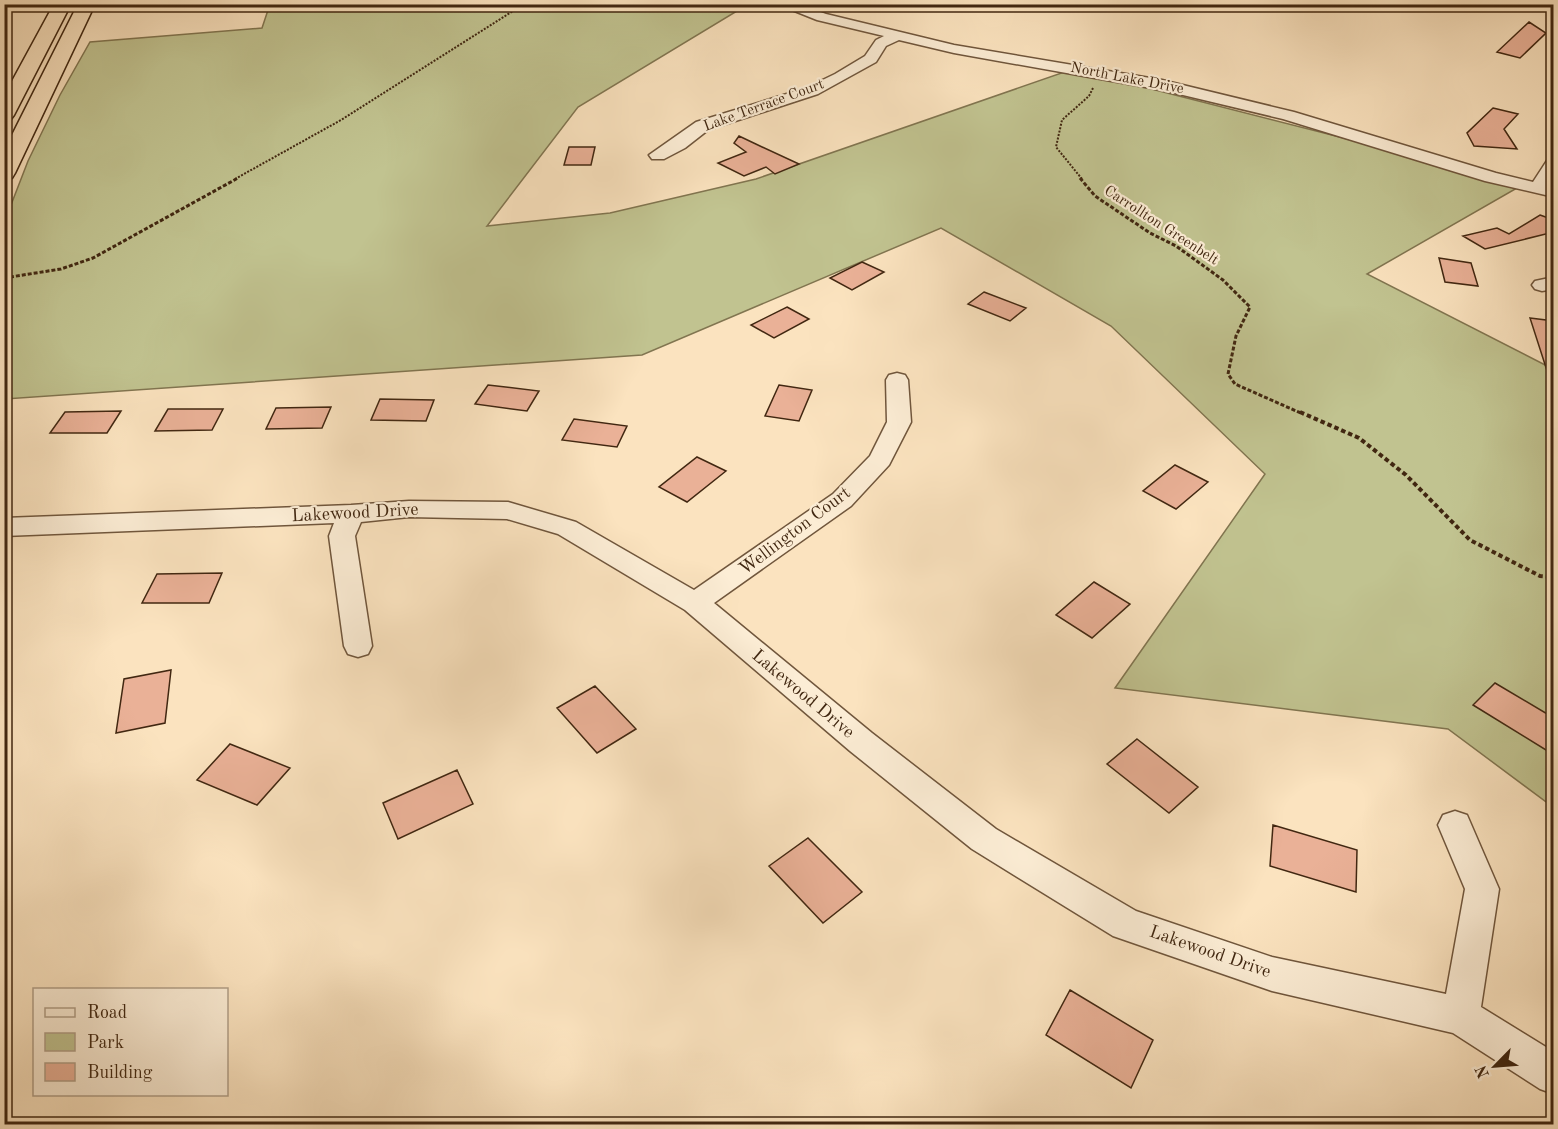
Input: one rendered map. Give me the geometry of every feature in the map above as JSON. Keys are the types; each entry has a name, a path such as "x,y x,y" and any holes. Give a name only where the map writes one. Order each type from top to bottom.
{"highway":[{"path":"4,115 63,4"},
{"path":"4,174 87,4"}],"street":[{"name":"North Lake Drive","path":"783,4 822,17 954,49 1162,85 1288,115 1468,170 1546,190"},
{"path":"1313,4 1372,4"},
{"name":"Lake Terrace Court","path":"658,155 680,144 702,126 812,91 840,77 871,59 881,43 896,36"},
{"path":"1546,190 1554,163"},
{"name":"Wellington Court","path":"695,603 842,500 880,460 899,422 897,380"},
{"name":"Lakewood Drive","path":"4,526 409,510 508,511 567,528 695,603 861,742 984,839 1126,924 1272,974 1461,1016 1554,1075"},
{"path":"351,514 342,536 358,646"},
{"path":"1455,825 1482,889 1461,1016"}],"path":[{"path":"4,278 48,272 93,258 341,120 524,4"},
{"name":"Carrollton Greenbelt","path":"1088,81 1095,85 1089,96 1062,120 1056,147 1095,196 1150,233 1176,246 1223,280 1250,307 1236,336 1228,374 1235,384 1359,438 1406,475 1470,540 1540,576 1554,577"}],"green space":[{"path":"270,4 747,5 578,107 487,226 610,213 756,179 1073,69 1524,184 1367,274 1553,369 1553,807 1448,729 1115,688 1265,474 1111,326 941,228 642,355 5,399 4,223 28,161 60,95 90,42 262,28"}],"building":[{"path":"1529,22 1546,33 1520,58 1497,52"},
{"path":"1493,108 1518,114 1504,129 1517,149 1474,146 1467,133"},
{"path":"739,136 799,164 775,174 766,167 744,176 718,163 746,152 734,143"},
{"path":"569,147 595,147 591,165 564,165"},
{"path":"1540,215 1554,220 1554,232 1485,249 1463,236 1497,228 1509,234"},
{"path":"1439,258 1471,263 1478,286 1445,282"},
{"path":"862,262 884,272 852,290 830,278"},
{"path":"984,292 1026,308 1010,321 968,304"},
{"path":"787,307 809,319 774,338 751,325"},
{"path":"1530,318 1554,321 1554,379 1550,380"},
{"path":"488,385 539,391 527,411 475,404"},
{"path":"779,385 812,390 799,421 765,416"},
{"path":"380,399 434,400 426,421 371,420"},
{"path":"331,407 322,428 266,429 276,408"},
{"path":"168,409 223,409 212,430 155,431"},
{"path":"121,411 107,433 50,433 65,412"},
{"path":"574,419 627,426 617,447 562,440"},
{"path":"697,457 726,471 687,502 659,487"},
{"path":"1175,465 1208,482 1176,509 1143,491"},
{"path":"222,573 209,603 142,603 157,574"},
{"path":"1094,582 1130,604 1092,638 1056,615"},
{"path":"171,670 165,723 116,733 124,679"},
{"path":"1495,683 1554,718 1554,741 1546,750 1473,705"},
{"path":"595,686 636,729 597,753 557,708"},
{"path":"1137,739 1198,787 1169,813 1107,764"},
{"path":"230,744 290,768 257,805 197,780"},
{"path":"457,770 473,804 398,839 383,803"},
{"path":"1273,825 1357,850 1356,892 1270,866"},
{"path":"808,838 862,892 823,923 769,866"},
{"path":"1070,990 1153,1040 1131,1088 1046,1035"}]}
